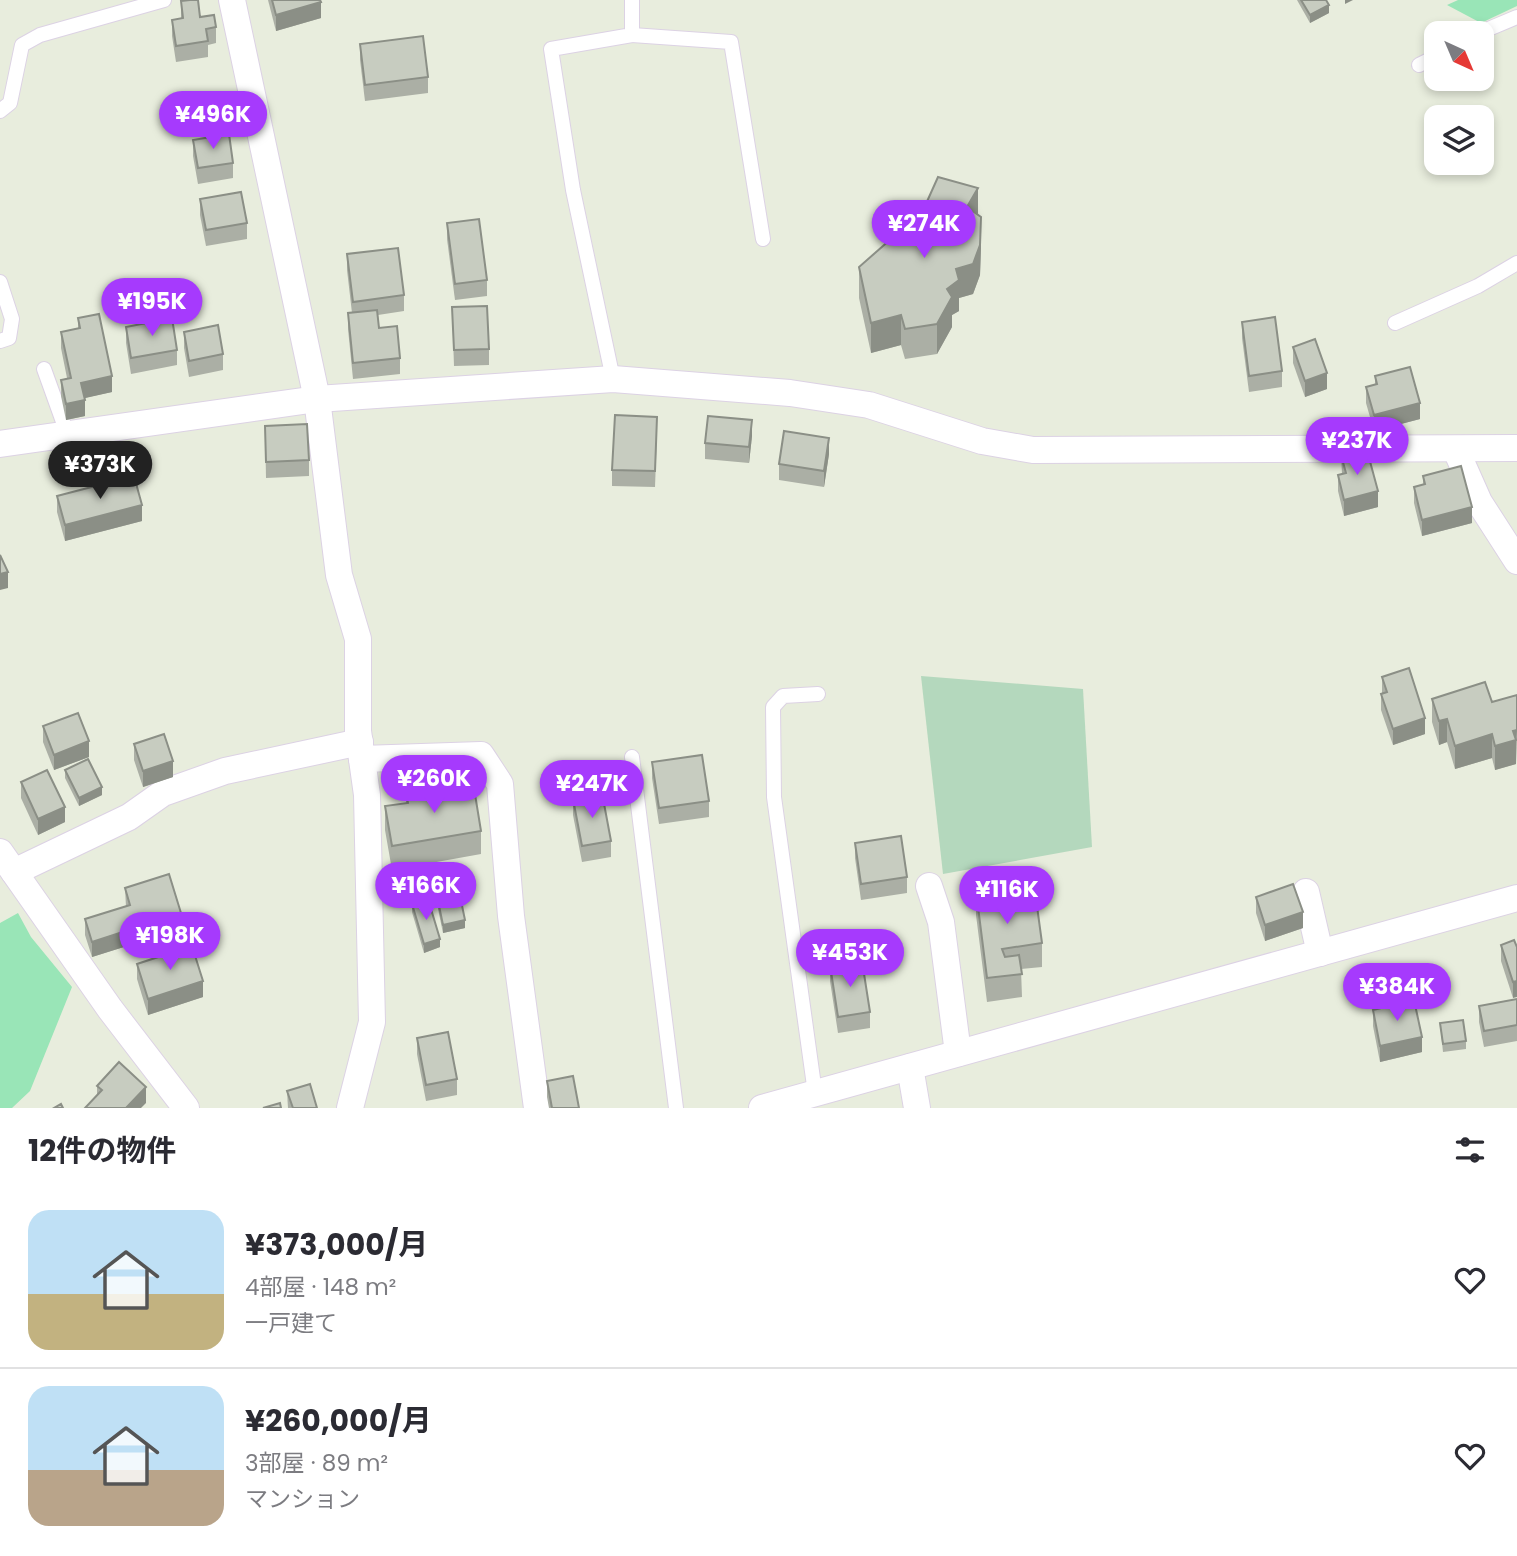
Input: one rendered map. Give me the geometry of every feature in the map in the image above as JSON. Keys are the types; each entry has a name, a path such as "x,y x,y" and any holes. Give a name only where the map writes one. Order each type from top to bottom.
{"street":[{"path":"232,0 317,399 339,575 358,639 361,751 368,795 372,1021 350,1108"},
{"path":"0,444 317,399 613,379 790,393 869,405 982,441 1033,450 1517,448"},
{"path":"1456,450 1479,502 1517,561"},
{"path":"186,1108 110,1009 7,862 129,817 163,793 225,771 361,751 481,755 499,784 511,916 537,1108"},
{"path":"929,886 941,922 958,1054"},
{"path":"1306,892 1320,953"},
{"path":"762,1108 1517,898"},
{"path":"910,1067 917,1108"}],"lane":[{"path":"0,111 10,103 22,45 40,35 164,0"},
{"path":"632,0 632,35"},
{"path":"1494,27 1517,17"},
{"path":"613,379 573,190 551,49 632,35 731,42 763,239"},
{"path":"1419,65 1424,62"},
{"path":"1395,323 1478,286 1517,263"},
{"path":"0,282 12,319 9,338 0,341"},
{"path":"44,369 67,433"},
{"path":"815,1093 774,797 773,707 783,696 818,694"},
{"path":"632,757 676,1108"}],"green space":[{"path":"1458,0 1517,0 1517,6 1485,21 1477,21 1447,5"},
{"path":"921,676 1083,689 1092,847 943,874"},
{"path":"18,913 31,937 72,987 30,1091 12,1108 0,1108 0,923"}],"building":[{"path":"198,0 200,17 214,15 216,27 206,29 208,41 176,46 172,20 183,18 181,1"},
{"path":"272,0 320,0 321,2 276,15"},
{"path":"1301,0 1326,0 1329,5 1310,15"},
{"path":"423,36 428,77 365,85 360,44"},
{"path":"229,134 233,163 198,168 193,140"},
{"path":"938,177 978,188 967,207 981,217 980,245 973,264 956,269 959,280 947,289 952,297 937,324 905,329 901,315 871,323 859,267 891,239 912,235"},
{"path":"241,192 247,223 206,230 200,199"},
{"path":"479,219 487,280 455,284 447,223"},
{"path":"398,248 404,295 353,302 347,254"},
{"path":"487,306 489,349 454,350 452,307"},
{"path":"377,310 379,328 397,326 400,358 353,363 348,313"},
{"path":"99,314 112,376 81,383 85,400 66,404 61,380 71,378 61,332 80,328 78,318"},
{"path":"1275,317 1282,371 1249,376 1242,322"},
{"path":"172,318 177,350 131,358 126,327"},
{"path":"218,325 223,354 189,361 184,332"},
{"path":"1315,339 1327,373 1305,381 1293,347"},
{"path":"1410,367 1420,403 1374,415 1366,387 1377,384 1375,376"},
{"path":"615,415 657,417 655,471 612,470"},
{"path":"708,416 752,420 749,447 705,443"},
{"path":"307,424 309,460 266,462 265,426"},
{"path":"784,431 829,438 824,471 779,464"},
{"path":"1351,452 1353,459 1368,454 1378,491 1344,500 1338,475 1346,473 1341,455"},
{"path":"1461,466 1472,507 1422,520 1414,487 1425,484 1423,476"},
{"path":"134,476 142,505 65,525 57,496"},
{"path":"0,555 8,572 0,574"},
{"path":"1409,668 1425,718 1393,729 1381,694 1387,692 1382,677"},
{"path":"1485,682 1492,702 1517,695 1517,730 1513,731 1516,740 1495,746 1492,734 1455,746 1447,719 1439,721 1432,699"},
{"path":"78,713 89,741 54,755 43,726"},
{"path":"164,734 173,761 143,771 134,744"},
{"path":"702,755 709,801 659,808 652,762"},
{"path":"88,759 102,787 79,798 65,770"},
{"path":"47,770 65,807 38,819 21,782"},
{"path":"473,782 481,831 392,846 385,806 408,803 406,794"},
{"path":"602,793 611,841 582,846 573,799"},
{"path":"901,836 907,877 861,884 855,843"},
{"path":"169,874 181,913 92,942 85,919 130,905 125,888"},
{"path":"1034,884 1042,943 1002,949 1005,957 1019,955 1022,974 987,978 976,891"},
{"path":"1293,884 1303,912 1265,925 1256,897"},
{"path":"460,896 465,920 443,925 438,901"},
{"path":"428,899 440,939 424,944 412,904"},
{"path":"1514,940 1517,947 1517,981 1513,982 1501,945"},
{"path":"192,946 203,981 148,999 137,964"},
{"path":"862,961 870,1012 838,1017 830,965"},
{"path":"1517,999 1517,1025 1484,1031 1479,1006"},
{"path":"1414,1000 1422,1037 1380,1046 1373,1010"},
{"path":"1463,1020 1466,1041 1443,1044 1440,1023"},
{"path":"448,1032 457,1079 426,1085 417,1038"},
{"path":"119,1062 146,1087 126,1108 85,1108 102,1090 97,1086"},
{"path":"573,1076 579,1108 552,1108 547,1081"},
{"path":"310,1084 317,1108 293,1108 287,1091"},
{"path":"280,1103 281,1108 263,1108"}]}
